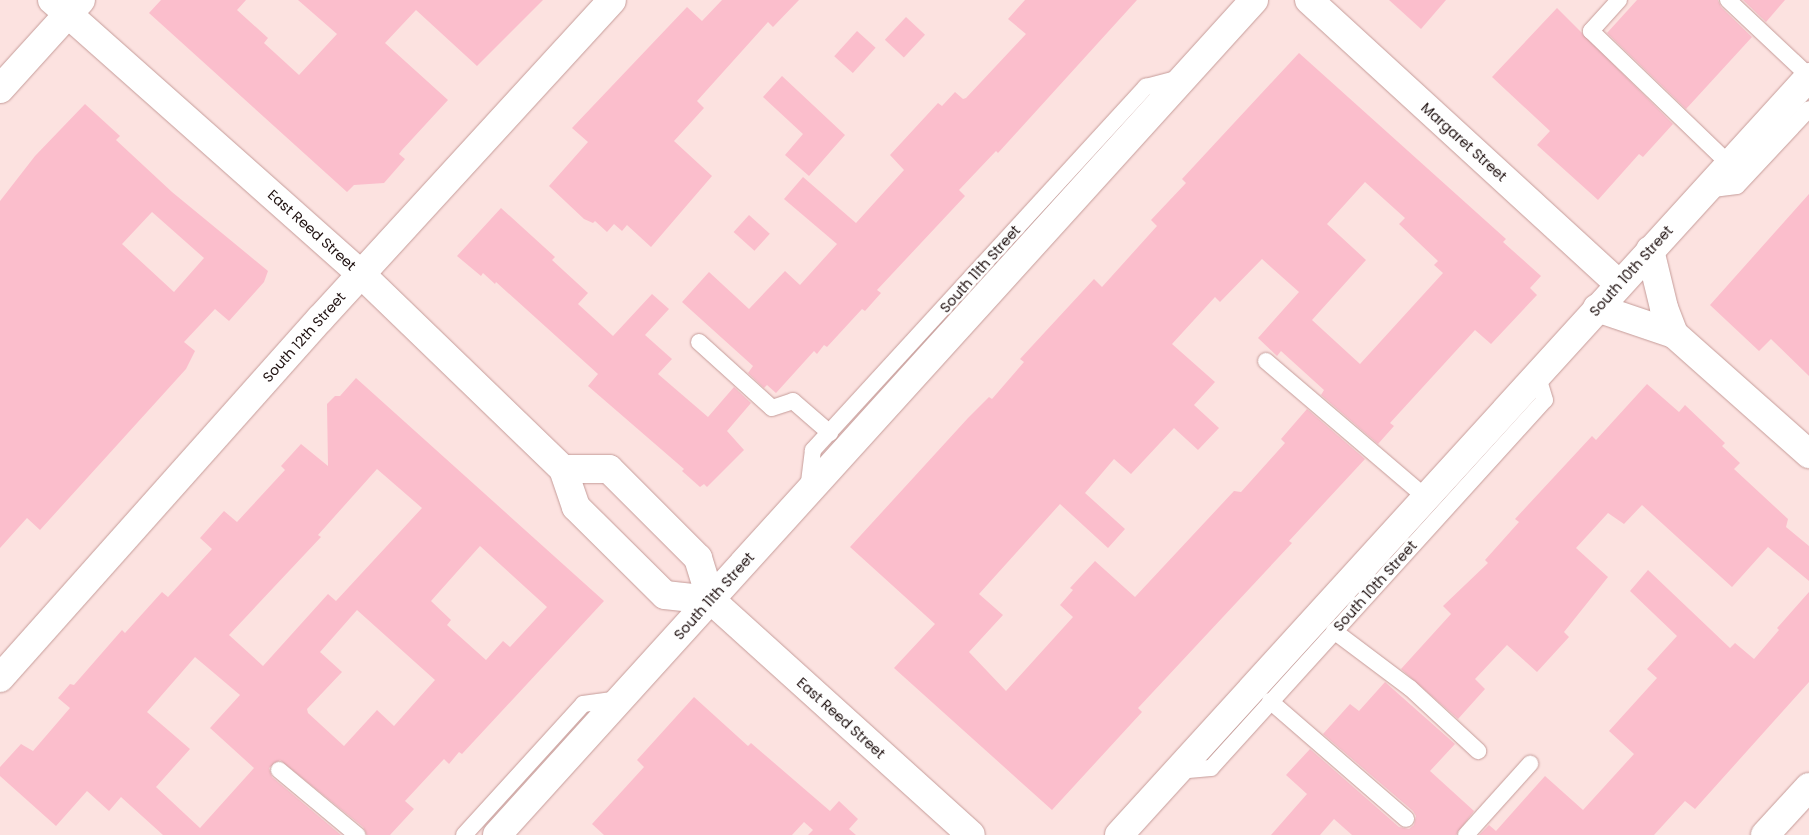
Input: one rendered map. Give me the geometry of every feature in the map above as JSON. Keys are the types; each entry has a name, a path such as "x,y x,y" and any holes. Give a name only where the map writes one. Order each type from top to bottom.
{"street":[{"name":"South 12th Street","path":"0,678 361,274 612,0"},
{"name":"South 11th Street","path":"497,835 1254,0"},
{"name":"Margaret Street","path":"1309,0 1618,283"},
{"name":"East Reed Street","path":"67,5 361,274 563,469 576,507 665,595 711,600 971,835"},
{"path":"0,89 67,5"},
{"name":"South 10th Street","path":"1119,835 1618,283 1809,77"},
{"path":"1650,250 1664,308 1674,334"},
{"path":"1597,308 1674,334 1809,454"},
{"path":"563,469 609,469 698,558 711,600"},
{"path":"1765,835 1809,787"}],"lane":[{"path":"1619,0 1591,31 1729,164"},
{"path":"1728,0 1809,77"},
{"name":"South 11th Street","path":"807,493 813,450 1146,86 1187,76"},
{"path":"1704,190 1737,186 1809,109"},
{"path":"699,342 772,408 793,401 830,433"},
{"path":"1266,361 1425,497"},
{"name":"South 10th Street","path":"1177,771 1211,768 1545,400 1537,374"},
{"path":"1334,631 1410,688 1478,751"},
{"path":"464,835 583,704 620,699"},
{"path":"1270,701 1406,820"},
{"path":"1466,835 1530,764"},
{"path":"279,770 356,835"}],"building":[{"path":"161,0 246,0 237,10 268,38 264,43 299,75 337,34 298,0 543,0 477,66 416,10 385,43 448,100 402,150 399,154 405,159 384,183 354,185 347,192 149,13"},
{"path":"722,0 799,0 773,27 768,22 697,101 704,108 674,141 712,176 651,247 627,225 622,231 614,224 607,232 595,221 593,223 584,219 549,186 588,142 572,128 687,7 702,21"},
{"path":"1025,0 1137,0 998,153 996,151 959,190 965,196 877,290 881,293 865,311 862,309 827,347 824,345 817,354 814,351 776,393 767,385 764,388 748,373 753,366 682,302 709,272 749,309 785,271 800,285 837,244 784,199 803,177 856,223 904,170 890,155 938,103 942,106 955,92 963,99 966,98 1026,34 1008,19"},
{"path":"1389,0 1446,0 1421,29"},
{"path":"1637,0 1718,0 1721,7 1752,37 1686,109 1607,33"},
{"path":"1743,0 1785,0 1766,22"},
{"path":"1557,8 1673,124 1643,157 1639,154 1598,200 1537,145 1550,131 1492,77"},
{"path":"906,17 925,35 904,57 885,40"},
{"path":"857,31 876,48 853,73 834,56"},
{"path":"1299,53 1506,239 1503,242 1541,276 1530,288 1537,295 1491,344 1475,330 1390,423 1394,426 1378,444 1321,395 1324,390 1281,351 1277,356 1258,338 1299,292 1262,259 1220,302 1215,297 1172,344 1215,382 1194,405 1219,428 1198,450 1174,428 1131,474 1114,459 1085,493 1125,529 1108,548 1060,504 979,594 1003,615 969,652 1006,691 1073,617 1060,605 1073,590 1070,588 1095,561 1135,597 1234,491 1241,492 1285,443 1281,439 1307,409 1365,459 1289,541 1292,543 1138,708 1142,712 1052,810 894,668 935,624 850,547 968,418 989,397 992,399 1024,362 1020,359 1094,279 1102,287 1157,226 1151,220 1186,183 1182,179","holes":["1365,182 1405,218 1399,224 1438,261 1434,265 1443,273 1360,364 1312,320 1366,260 1327,224"]},
{"path":"782,76 845,135 809,176 785,155 803,134 763,97"},
{"path":"85,104 120,136 116,140 172,192 268,271 264,282 229,321 215,309 184,342 195,351 186,369 40,530 27,518 0,548 0,201 35,156","holes":["152,212 204,258 174,292 122,244"]},
{"path":"1809,194 1809,376 1771,339 1759,351 1710,305"},
{"path":"501,208 555,257 552,260 588,293 578,304 613,336 652,294 669,309 645,335 672,359 658,374 708,417 734,387 751,403 727,431 744,450 707,487 704,484 700,487 682,471 684,469 588,386 598,374 496,282 495,284 483,273 481,276 457,256"},
{"path":"749,215 770,234 754,251 734,232"},
{"path":"356,378 604,601 462,754 459,752 449,764 444,759 405,801 414,809 390,835 367,835 363,827 280,760 269,768 272,777 341,835 163,835 121,797 109,811 87,791 56,826 0,776 0,767 21,744 33,751 70,708 58,698 70,684 74,685 122,630 125,633 162,592 168,597 212,549 200,538 224,511 237,522 285,470 281,466 301,444 328,466 327,404 335,396 340,396","holes":["377,469 422,508 336,601 328,594 263,666 229,635 321,537 318,535","480,546 547,607 510,647 503,641 486,660 447,625 451,620 431,601","357,610 435,680 394,726 377,710 344,746 308,713 307,709 342,672 320,652","195,657 240,695 210,728 254,768 200,828 156,787 190,749 147,712"]},
{"path":"1647,384 1679,412 1685,405 1725,443 1722,446 1740,463 1734,469 1788,519 1786,527 1809,546 1809,581 1768,547 1732,587 1642,505 1624,524 1608,513 1576,548 1608,577 1564,632 1569,637 1537,672 1507,645 1475,679 1485,689 1458,719 1401,669 1451,614 1443,606 1488,563 1485,560 1519,522 1515,519 1592,436 1596,440"},
{"path":"1648,570 1730,648 1735,643 1754,659 1779,630 1777,628 1809,592 1809,682 1695,809 1685,801 1654,835 1479,835 1489,825 1496,831 1545,776 1583,810 1634,754 1609,731 1657,678 1647,669 1677,636 1630,591"},
{"path":"1385,682 1455,744 1430,771 1474,811 1456,835 1352,835 1334,819 1320,835 1271,835 1307,794 1286,775 1310,749 1399,827 1409,829 1414,825 1416,816 1413,811 1323,734 1350,704 1359,711"},
{"path":"694,697 748,746 751,743 830,811 839,801 858,819 849,829 856,835 808,835 813,830 804,822 792,835 604,835 592,824 644,767 637,760"}]}
